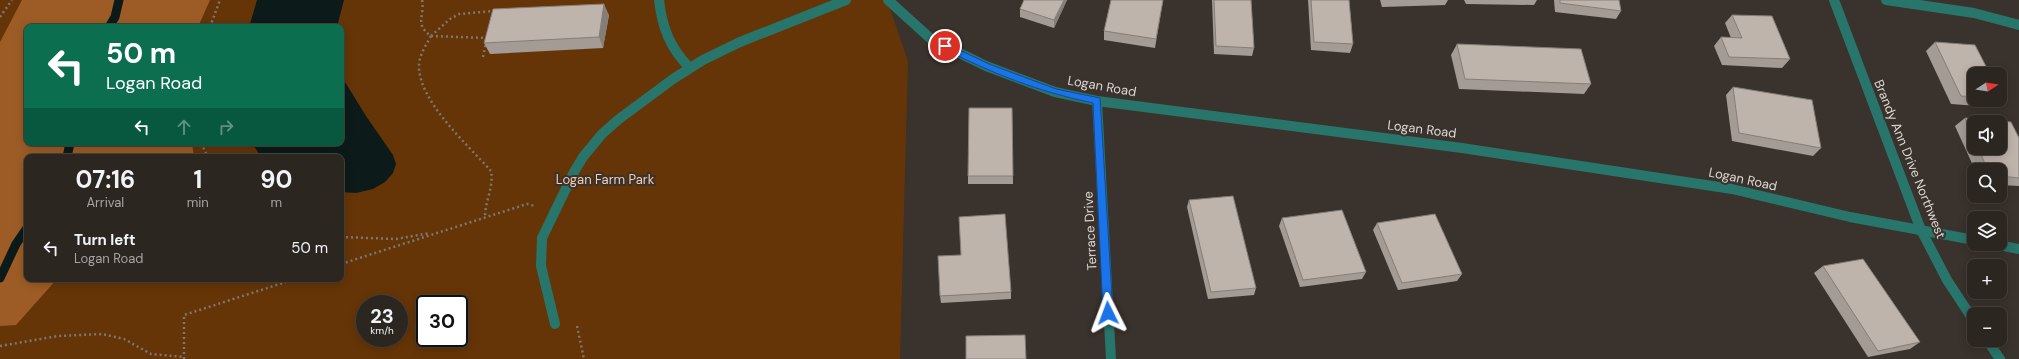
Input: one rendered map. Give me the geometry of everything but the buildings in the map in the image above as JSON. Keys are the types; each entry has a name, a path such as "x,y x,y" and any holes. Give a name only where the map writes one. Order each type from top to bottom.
{"street":[{"path":"660,0 662,20 668,41 678,57 689,67"},
{"path":"555,324 541,266 542,238 554,211 583,156 602,134 619,119 689,67 718,52 846,0"},
{"name":"Logan Road","path":"888,0 932,39 986,66 1055,92 1097,101 1462,148 1732,189 1850,217 1967,239"},
{"name":"Brandy Ann Drive Northwest","path":"1834,0 1921,230 1947,280 1967,310"},
{"path":"1886,0 1974,13 2019,25"},
{"name":"Terrace Drive","path":"1097,101 1110,359"},
{"path":"2007,247 2019,249"},
{"path":"1992,347 2000,359"}],"path":[{"path":"0,17 12,0"},
{"path":"211,24 220,0"},
{"path":"422,0 423,5 419,23 422,30 431,36 487,38"},
{"path":"484,217 484,209 492,184 491,171 438,110 421,81 419,66 423,51 431,36 450,19 460,14 494,10 493,17"},
{"path":"483,57 489,31"},
{"path":"344,263 527,204 554,211"},
{"path":"344,237 396,239 440,232"},
{"path":"1,346 58,336 115,336 131,341 147,353 184,358 184,316 286,282"},
{"path":"576,325 584,359"}],"green space":[{"name":"Logan Farm Park","path":"0,0 887,0 908,61 900,359 0,359"}],"shaded area":[{"path":"22,0 210,0 199,24 24,24 24,146 192,146 194,154 24,154 24,282 54,282 16,325 0,326 0,42"},
{"path":"257,0 344,0 338,24 250,24"},
{"path":"344,78 345,82 366,116 393,155 396,164 393,173 385,182 373,189 356,193 344,192 344,154 259,154 254,146 344,146"}],"waterway":[{"path":"111,24 115,17 119,0"},
{"path":"68,154 69,146"},
{"path":"0,278 16,244 24,232"}],"route":[{"path":"945,46 986,66 1055,92 1097,101 1108,313"}]}
